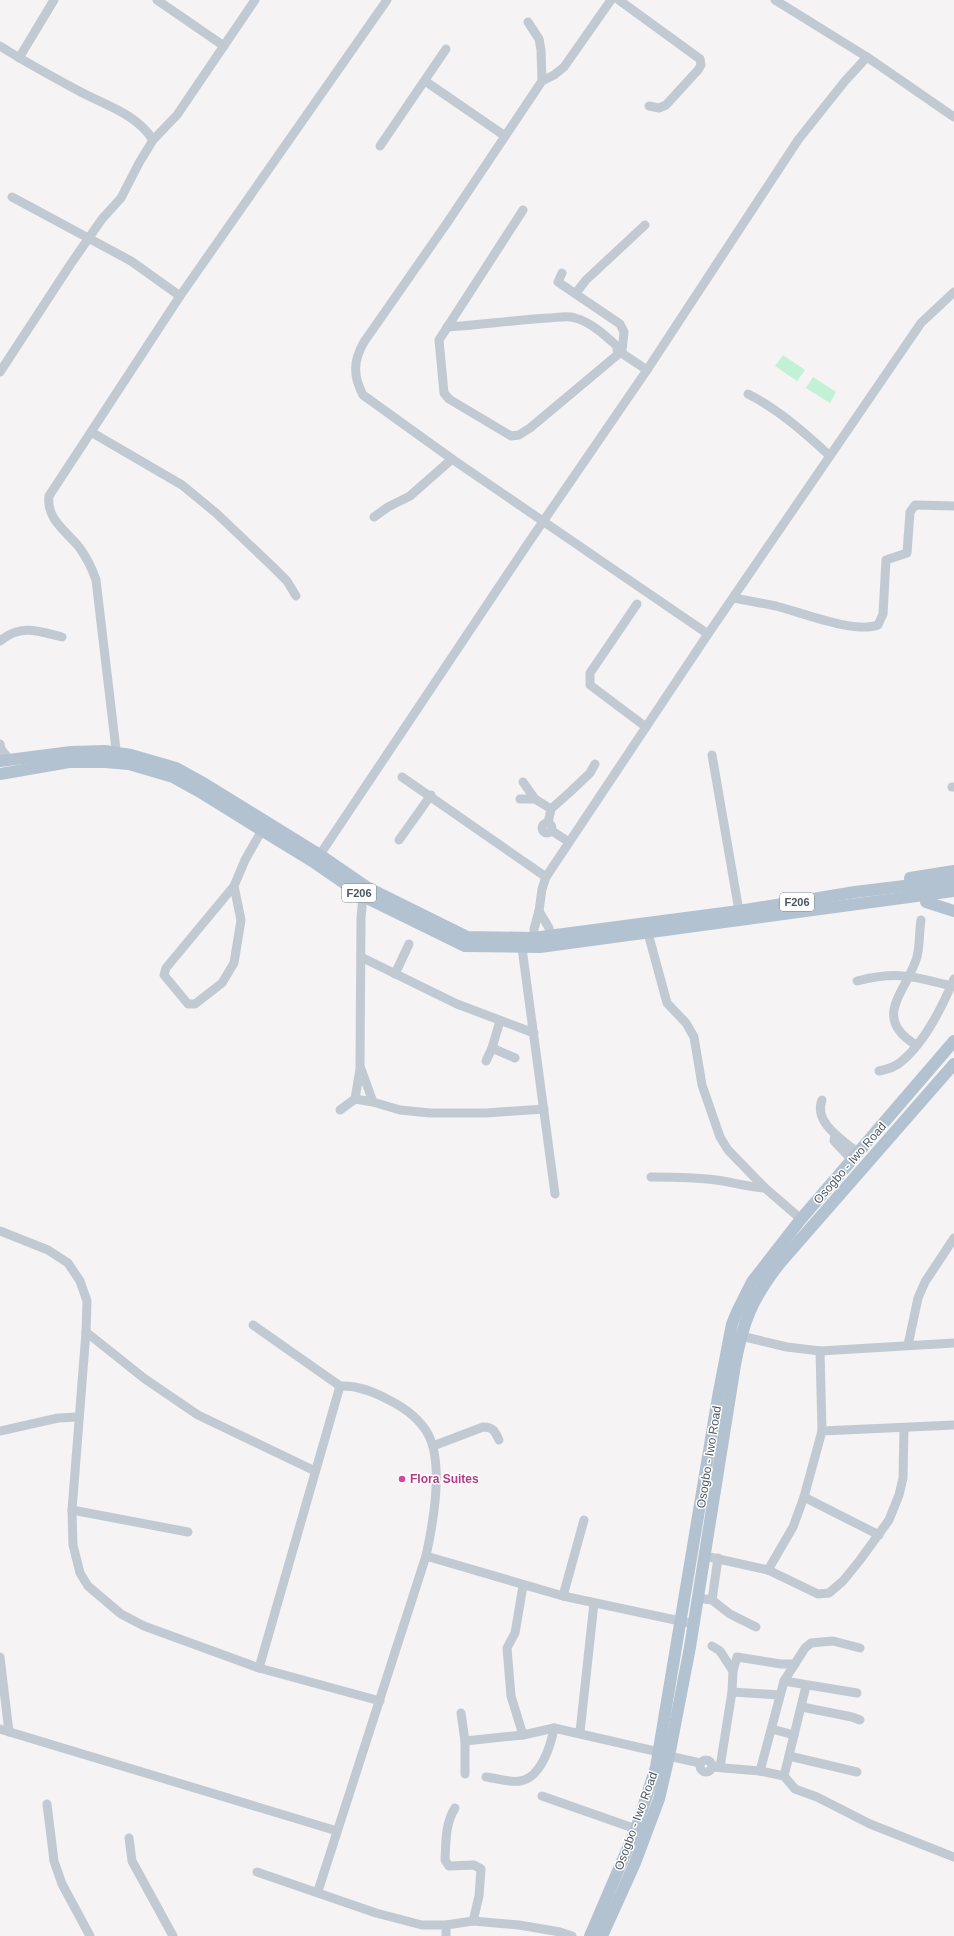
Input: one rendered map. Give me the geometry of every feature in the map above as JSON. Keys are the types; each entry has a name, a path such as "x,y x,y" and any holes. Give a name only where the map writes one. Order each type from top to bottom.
{"main road":[{"name":"F206","path":"4,760 71,752 117,758 129,764 173,777 262,830 318,859 368,888 467,937 534,942 648,933 854,906 954,891"},
{"name":"F206","path":"0,774 69,762 117,758 131,754 176,768 205,784 318,859 363,896 465,946 522,948 534,942"},
{"path":"855,892 883,881 954,871"},
{"name":"F206","path":"552,940 855,892 954,880"},
{"path":"854,906 867,909 954,898"},
{"path":"926,902 954,911"},
{"name":"Osogbo - Iwo Road","path":"590,1936 607,1912 634,1863 659,1799 664,1754 688,1623 718,1397 732,1324 752,1282 801,1219 954,1041"},
{"name":"Osogbo - Iwo Road","path":"688,1623 697,1598 741,1336 749,1311 767,1280 780,1264 954,1064"},
{"name":"Osogbo - Iwo Road","path":"602,1936 607,1912 664,1754"}],"street":[{"path":"19,58 54,0"},
{"path":"157,0 224,46"},
{"path":"0,372 70,265 102,220 121,198 153,140 177,115 255,0"},
{"path":"117,758 96,580 90,564 78,546 52,518 48,503 53,489 180,296 385,3 374,0"},
{"path":"611,0 564,67 554,75 542,81 506,136 364,342 358,352 356,382 363,396 543,522 708,634"},
{"path":"619,0 700,59 701,65 698,70 666,105 659,108 649,106"},
{"path":"775,0 867,57 954,116"},
{"path":"528,22 539,39 542,50 542,81"},
{"path":"0,46 19,58 137,121 147,131 153,140"},
{"path":"380,146 446,49"},
{"path":"318,859 543,522 647,370 798,140 845,81 867,57"},
{"path":"425,81 506,136"},
{"path":"12,197 131,261 180,296"},
{"path":"523,210 440,340 444,393 449,399 511,436 519,435 530,428 620,351 624,332 620,324 558,282 562,273"},
{"path":"576,293 597,270 644,225"},
{"path":"534,942 542,889 546,877 708,634 922,323 954,292"},
{"path":"447,327 482,325 523,319 573,317 583,320 599,331 618,347 620,351 647,370"},
{"path":"748,394 761,401 799,429 830,456"},
{"path":"91,432 182,485 216,513 273,567 287,581 296,596"},
{"path":"374,517 388,507 410,496 452,459"},
{"path":"734,598 776,606 814,618 866,628 878,625 883,614 886,560 908,553 912,508 915,505 954,506"},
{"path":"637,604 590,673 588,681 590,685 646,727"},
{"path":"0,641 8,634 22,630 40,631 62,638"},
{"path":"0,744 4,760"},
{"path":"712,755 739,911"},
{"path":"569,842 550,827 551,809 590,773 595,764"},
{"path":"402,777 546,877"},
{"path":"523,782 535,799 551,809"},
{"path":"399,840 431,796"},
{"path":"520,800 535,799"},
{"path":"234,886 241,920 234,963 222,983 195,1004 188,1004 164,975 164,972 234,886 245,860 262,830"},
{"path":"340,1110 355,1099 360,1066 363,896"},
{"path":"539,911 549,928 552,940"},
{"path":"916,1046 905,1038 896,1028 892,1016 896,1001 910,975 918,951 921,920"},
{"path":"648,933 667,1003 686,1023 694,1036 702,1085 720,1137 728,1150 765,1188 801,1219"},
{"path":"394,974 409,944"},
{"path":"522,948 556,1194"},
{"path":"361,957 457,1004 534,1033"},
{"path":"857,981 888,975 910,975 953,986 916,1046 903,1061 880,1071"},
{"path":"486,1061 492,1048 500,1021"},
{"path":"492,1048 515,1058"},
{"path":"360,1066 373,1102"},
{"path":"355,1099 373,1102 400,1110 430,1113 486,1113 544,1109"},
{"path":"822,1100 820,1104 822,1116 834,1135 855,1156"},
{"path":"651,1177 710,1179 746,1187 765,1188"},
{"path":"0,1231 48,1250 68,1263 80,1281 87,1301 86,1332 72,1510 73,1545 80,1573 88,1586 99,1597 121,1614 144,1626 259,1668 380,1701"},
{"path":"908,1345 918,1298 925,1282 954,1238"},
{"path":"254,1325 340,1386 349,1385 363,1389 396,1403 411,1414 421,1424 433,1446 436,1493 433,1525 426,1556 318,1892"},
{"path":"86,1332 145,1379 198,1415 315,1471"},
{"path":"741,1336 787,1347 820,1351 908,1345 954,1344"},
{"path":"768,1570 793,1526 804,1498 822,1431 820,1351"},
{"path":"259,1668 340,1386"},
{"path":"0,1431 58,1418 79,1417"},
{"path":"822,1431 954,1425"},
{"path":"433,1446 483,1427 489,1427 495,1431 499,1440"},
{"path":"705,1556 768,1570 818,1594 829,1593 842,1581 879,1535 889,1520 899,1495 903,1478 904,1428"},
{"path":"804,1498 879,1535"},
{"path":"72,1510 188,1532"},
{"path":"563,1596 584,1520"},
{"path":"426,1556 523,1586 688,1623"},
{"path":"712,1600 718,1558"},
{"path":"523,1586 515,1633 507,1648 511,1696 523,1736"},
{"path":"697,1598 712,1600 730,1614 756,1627"},
{"path":"580,1732 594,1603"},
{"path":"760,1771 784,1681 805,1648 811,1643 833,1641 860,1648"},
{"path":"712,1646 720,1651 733,1670"},
{"path":"0,1657 9,1732"},
{"path":"716,1767 732,1692 733,1670 737,1657 781,1664 795,1664"},
{"path":"784,1681 858,1694"},
{"path":"784,1776 806,1686"},
{"path":"732,1692 780,1695"},
{"path":"802,1707 852,1716 860,1720"},
{"path":"461,1713 465,1741 465,1774"},
{"path":"486,1777 519,1782 528,1779 539,1766 552,1743 554,1728"},
{"path":"465,1741 523,1736 554,1728 580,1732 700,1763 700,1768 705,1772 716,1767 760,1771 784,1776 795,1788 817,1797 870,1824 954,1857"},
{"path":"0,1729 337,1831"},
{"path":"772,1729 794,1735"},
{"path":"789,1756 857,1772"},
{"path":"542,1796 636,1829"},
{"path":"47,1804 54,1860 62,1884 90,1936"},
{"path":"455,1808 449,1818 447,1827 445,1860 449,1866 474,1865 481,1868 479,1896 473,1921"},
{"path":"130,1838 132,1861 172,1936"},
{"path":"258,1872 376,1913 422,1925 446,1925 473,1921 518,1925 560,1932 572,1936"},
{"path":"446,1925 446,1936"}],"green space":[{"path":"783,355 805,370 797,381 775,366"},
{"path":"813,377 836,392 830,403 806,388"}],"place":[{"name":"Flora Suites","path":"402,1479"}]}
